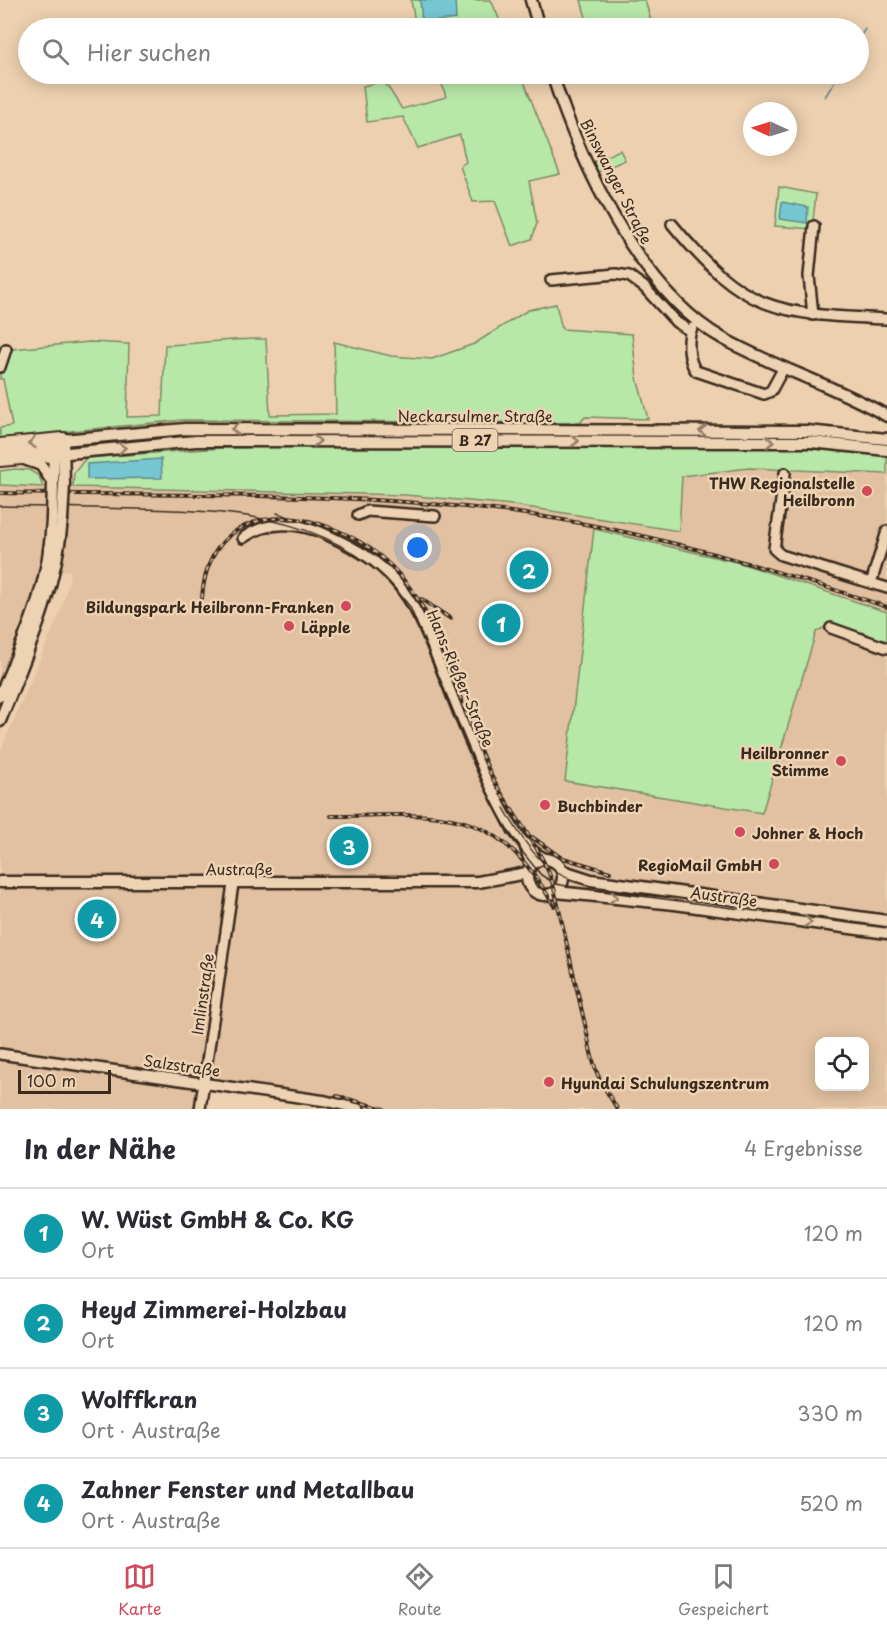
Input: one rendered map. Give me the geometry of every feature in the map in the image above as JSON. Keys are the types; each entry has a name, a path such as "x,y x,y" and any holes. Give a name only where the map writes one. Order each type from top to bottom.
{"highway":[{"name":"B 27","path":"0,446 59,447"},
{"name":"B 27","path":"0,459 18,458 59,447"}],"main road":[{"path":"531,0 536,18"},
{"name":"Binswanger Straße","path":"556,84 582,149 627,238 660,286 693,326 783,369 832,387 887,416"},
{"name":"Neckarsulmer Straße","path":"59,447 196,429 807,431 887,439"},
{"name":"Neckarsulmer Straße","path":"59,447 196,441 811,442 887,450"},
{"path":"0,721 46,603 59,549 57,520 59,447"},
{"path":"18,458 41,465 58,483"},
{"path":"0,696 42,592 57,520"},
{"name":"Austraße","path":"478,882 529,869 544,858 555,861 563,871 591,880 887,921"},
{"path":"529,869 529,886"},
{"path":"556,892 562,886 563,871"},
{"name":"Austraße","path":"0,882 233,884 478,882 529,886 541,894 556,892 675,904 887,933"}],"street":[{"path":"672,224 705,264 731,286 765,304 813,315 887,319"},
{"path":"813,315 809,276 814,226"},
{"name":"Binswanger Straße","path":"551,280 616,274 629,276 644,287 676,322 693,326"},
{"path":"693,326 691,365 696,371 764,394 771,391 783,369"},
{"path":"0,367 6,349"},
{"path":"785,472 774,549 781,555 887,588"},
{"path":"358,515 367,511 435,516"},
{"name":"Hans-Rießer-Straße","path":"243,538 253,531 277,525 309,528 345,543 372,559 395,580 422,622 490,785 514,831 525,844 544,858"},
{"path":"871,583 887,531"},
{"path":"831,628 887,648"},
{"name":"Hans-Rießer-Straße","path":"525,844 529,869"},
{"name":"Imlinstraße","path":"200,1109 233,884"},
{"name":"Salzstraße","path":"0,1054 326,1101 359,1109"}],"shaded area":[{"path":"749,468 887,474 887,612 740,563 594,529 565,781 762,813 816,632 830,623 887,646 887,1109 341,1109 315,1103 201,1089 197,1109 0,1109 0,752 62,608 71,571 40,569 38,584 0,679 0,485 405,495 513,505 678,531 682,476"}],"green space":[{"path":"411,0 491,0 499,18 414,18"},
{"path":"581,0 645,0 650,18 586,18"},
{"path":"386,84 402,109 446,97 442,84 525,84 560,174 529,181 537,223 532,239 512,246 495,201 473,202 460,166 466,162 460,135 418,148 403,117 367,122 363,86"},
{"path":"620,150 625,160 598,172 593,162"},
{"path":"779,187 816,194 812,229 775,226"},
{"path":"556,304 562,329 632,334 637,378 648,419 585,417 580,423 183,420 0,438 0,428 12,426 3,379 0,379 1,350 90,342 129,344 127,417 162,416 165,345 266,339 270,415 336,414 334,342 391,356 432,359 474,344 528,310"},
{"path":"207,433 802,435 887,443 887,446 760,437 302,435 242,436 79,447 79,445"},
{"path":"380,445 821,447 887,457 887,474 749,468 682,476 679,531 513,505 405,495 73,487 74,473 86,458 221,448"},
{"path":"29,470 39,476 43,487 0,485 0,471"},
{"path":"594,529 740,563 887,612 887,646 837,629 830,624 816,632 762,813 565,781"}],"water":[{"path":"420,0 455,0 456,18 422,18"},
{"path":"782,202 808,207 807,223 780,219"},
{"path":"161,459 162,478 87,479 87,464"}],"waterway":[{"path":"825,97 833,84"}],"tram line":[{"path":"0,506 214,512 288,525 322,537 354,554 384,577 410,607 485,787 508,834 541,875 556,884 572,887 887,928"},
{"path":"277,513 317,526"},
{"path":"504,808 526,843 544,863 555,872 581,882"}],"railway":[{"path":"0,493 320,498 447,505 511,512 607,528 701,550 887,607"},
{"path":"202,598 207,570 219,547 237,530 263,520 299,519 334,529 370,549 398,573 420,603 437,635 476,742 492,777 550,875 593,1059 599,1078 617,1109"},
{"path":"421,599 451,619"},
{"path":"331,816 433,816 460,821 485,831 509,847 532,871 554,906"},
{"path":"532,837 560,857 610,872"},
{"path":"337,1096 384,1109"}],"place":[{"name":"THW Regionalstelle Heilbronn","path":"867,491"},
{"name":"Heyd Zimmerei-Holzbau","path":"529,570"},
{"name":"Bildungspark Heilbronn-Franken","path":"346,606"},
{"name":"W. Wüst GmbH & Co. KG","path":"501,623"},
{"name":"Läpple","path":"289,626"},
{"name":"Heilbronner Stimme","path":"841,761"},
{"name":"Buchbinder","path":"545,805"},
{"name":"Johner & Hoch","path":"740,832"},
{"name":"Wolffkran","path":"349,846"},
{"name":"RegioMail GmbH","path":"774,864"},
{"name":"Zahner Fenster und Metallbau","path":"97,919"},
{"name":"Hyundai Schulungszentrum","path":"549,1082"}]}
